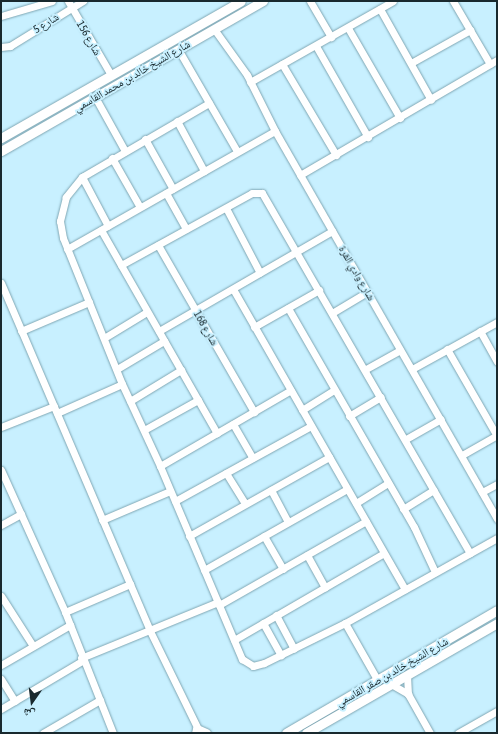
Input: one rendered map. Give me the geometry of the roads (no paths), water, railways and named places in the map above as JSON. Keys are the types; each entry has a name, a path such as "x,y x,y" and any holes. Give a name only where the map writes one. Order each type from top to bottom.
{"main road":[{"name":"شارع الشيخ خالد بن محمد القاسمي","path":"1,138 241,1"},
{"name":"شارع الشيخ خالد بن محمد القاسمي","path":"1,151 263,1"},
{"name":"شارع الشيخ خالد بن صقر القاسمي","path":"286,733 378,681 497,610"},
{"path":"497,615 492,619 497,622"},
{"name":"شارع الشيخ خالد بن صقر القاسمي","path":"306,733 497,622"},
{"path":"198,732 206,733"}],"street":[{"path":"1,16 52,1"},
{"name":"شارع 5","path":"1,47 10,46 70,4 83,1"},
{"path":"310,1 331,37"},
{"path":"250,82 348,28 393,1"},
{"path":"300,175 368,137 494,62 470,30 453,1"},
{"name":"شارع 156","path":"70,4 111,75"},
{"path":"380,9 431,100"},
{"path":"348,28 400,118"},
{"name":"شارع وادي القرة","path":"214,29 250,82 275,131 400,350 462,455 497,519"},
{"path":"411,64 470,30"},
{"path":"316,46 368,137"},
{"path":"178,49 237,151"},
{"path":"282,64 336,155"},
{"path":"95,97 125,151"},
{"path":"209,103 112,158 82,177 66,197 61,213 61,230 67,249 122,384 160,466 242,659 249,665 261,665 345,623 497,538"},
{"path":"177,121 204,171"},
{"path":"67,249 237,151 275,131"},
{"path":"145,140 173,189"},
{"path":"112,158 140,208"},
{"path":"82,177 108,226"},
{"path":"121,265 226,208 252,192 262,193 366,369 433,490 470,553"},
{"path":"166,193 186,229"},
{"path":"226,208 260,273"},
{"path":"101,230 216,433"},
{"path":"159,331 332,231"},
{"name":"شارع 168","path":"158,245 254,412"},
{"path":"1,283 150,631 198,732"},
{"path":"232,289 405,589"},
{"path":"254,327 319,290"},
{"path":"332,313 367,292"},
{"path":"21,331 89,302"},
{"path":"288,308 403,509 435,572"},
{"path":"104,338 147,312"},
{"path":"412,369 497,322"},
{"path":"480,331 497,362"},
{"path":"117,369 164,341"},
{"path":"447,349 497,436 462,455"},
{"path":"366,369 400,350"},
{"path":"130,401 181,370"},
{"path":"1,427 122,384"},
{"path":"160,466 291,390"},
{"path":"302,410 334,390"},
{"path":"349,416 381,397"},
{"path":"144,430 198,400"},
{"path":"406,439 441,419"},
{"path":"233,424 253,458"},
{"path":"175,501 311,426"},
{"path":"189,536 329,457"},
{"path":"1,470 65,612 82,660 113,733"},
{"path":"226,473 245,504"},
{"path":"356,503 388,483"},
{"path":"482,492 497,484"},
{"path":"204,570 347,488"},
{"path":"271,490 288,522"},
{"path":"403,509 433,490"},
{"path":"102,520 170,491"},
{"path":"1,525 21,514"},
{"path":"1,709 82,660 219,604 366,521"},
{"path":"264,536 283,568"},
{"path":"234,640 384,552"},
{"path":"307,555 325,587"},
{"path":"65,612 130,584"},
{"path":"1,597 33,646"},
{"path":"276,615 294,649"},
{"path":"263,623 281,655"},
{"path":"345,623 378,681"},
{"path":"1,665 70,625"},
{"path":"407,675 408,694 430,733"},
{"path":"1,679 15,701"},
{"path":"391,684 408,694"},
{"path":"43,733 100,700"},
{"path":"458,733 496,714"}]}
